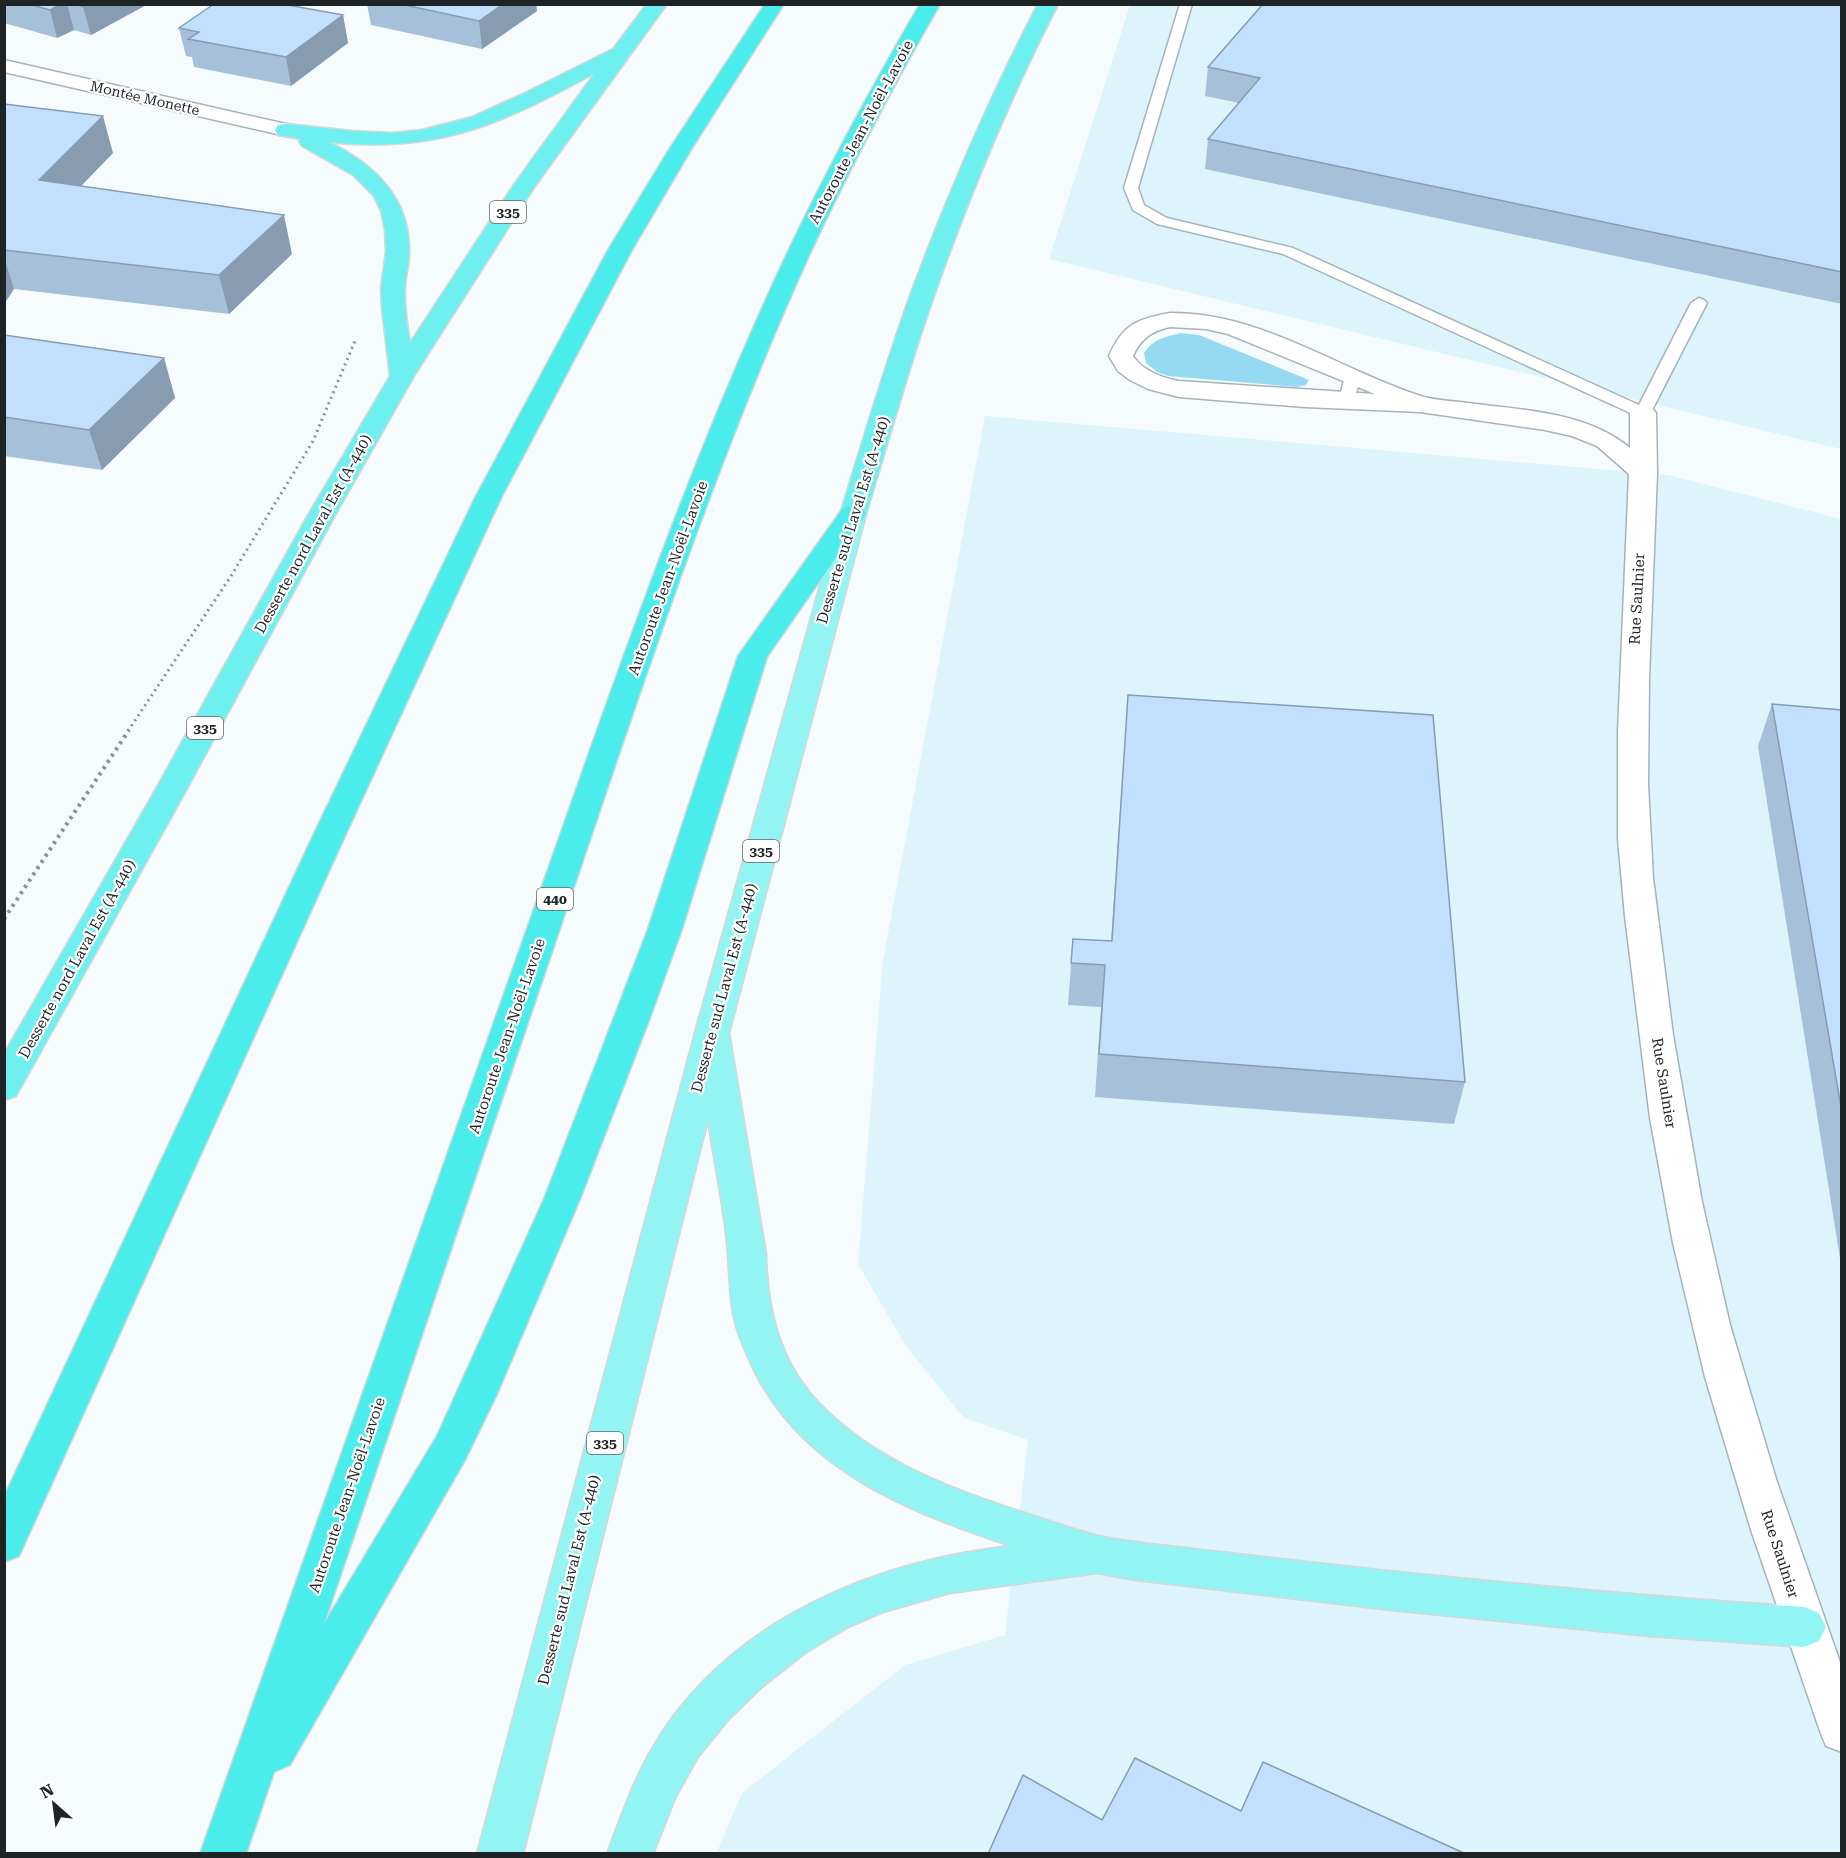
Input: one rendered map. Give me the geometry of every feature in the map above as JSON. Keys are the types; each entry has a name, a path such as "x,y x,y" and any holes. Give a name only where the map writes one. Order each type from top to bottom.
{"highway":[{"name":"Desserte nord Laval Est (A-440)","path":"6,1083 114,894 290,572 402,376 538,166 658,4"},
{"path":"4,1543 328,837 488,498 548,381 620,250 722,83 775,4"},
{"name":"Autoroute Jean-Noël-Lavoie","path":"229,1835 619,711 718,441 773,309 819,210 877,96 930,4"},
{"name":"Desserte sud Laval Est (A-440)","path":"853,514 924,291 967,175 1003,94 1048,4"},
{"path":"286,130 348,138 394,139 458,129 495,116 621,51"},
{"path":"286,130 353,163 378,184 387,198 393,213 398,251 393,290 402,376"},
{"path":"229,1835 451,1448 477,1394 549,1229 630,1025 665,929 753,656 853,514"}],"main road":[{"name":"Desserte sud Laval Est (A-440)","path":"500,1854 712,1033 853,514"},
{"path":"712,1033 747,1254 747,1282 761,1346 785,1388 807,1416 835,1443 873,1470 951,1507 1100,1556 1338,1585 1547,1607 1671,1619 1804,1627"},
{"path":"630,1854 663,1777 681,1743 730,1687 795,1634 829,1614 860,1600 934,1577 1100,1556"}],"street":[{"name":"Montée Monette","path":"4,66 286,130"},
{"path":"1350,388 1237,329 1192,319 1168,321 1145,327 1124,345 1121,356 1127,366 1139,375 1156,384 1179,389 1350,388 1420,404 1545,422 1580,430 1606,441 1644,473"},
{"name":"Rue Saulnier","path":"1643,413 1644,473 1633,661 1632,772 1641,926 1657,1050 1690,1233 1711,1324 1762,1500 1804,1627 1842,1731"}],"lane":[{"path":"1186,4 1131,188 1138,207 1162,221 1288,251 1643,413 1699,303"}],"path":[{"path":"4,919 231,576 312,441 356,340"}],"shaded area":[{"path":"1130,5 1841,5 1841,449 1049,259"},
{"path":"1181,333 1199,335 1309,380 1306,385 1297,387 1168,376 1157,372 1146,363 1144,353 1151,345 1165,337"},
{"path":"985,416 1668,475 1841,519 1841,1853 716,1854 742,1793 905,1665 1005,1635 1028,1440 964,1418 906,1346 858,1264 883,960"}],"building":[{"path":"28,4 61,4 50,10"},
{"path":"214,4 282,4 343,15 286,57 188,39 199,32 179,28"},
{"path":"400,4 503,4 479,21"},
{"path":"1263,4 1842,4 1842,272 1208,139 1260,78 1208,67"},
{"path":"4,104 103,116 39,180 284,215 219,275 4,250"},
{"path":"4,335 164,358 89,430 4,417"},
{"path":"1128,695 1433,715 1465,1082 1099,1054 1105,965 1071,963 1073,939 1112,941"},
{"path":"1772,704 1842,710 1842,1113"},
{"path":"1135,1758 1241,1811 1263,1762 1466,1854 988,1854 1023,1775 1102,1820"}]}
